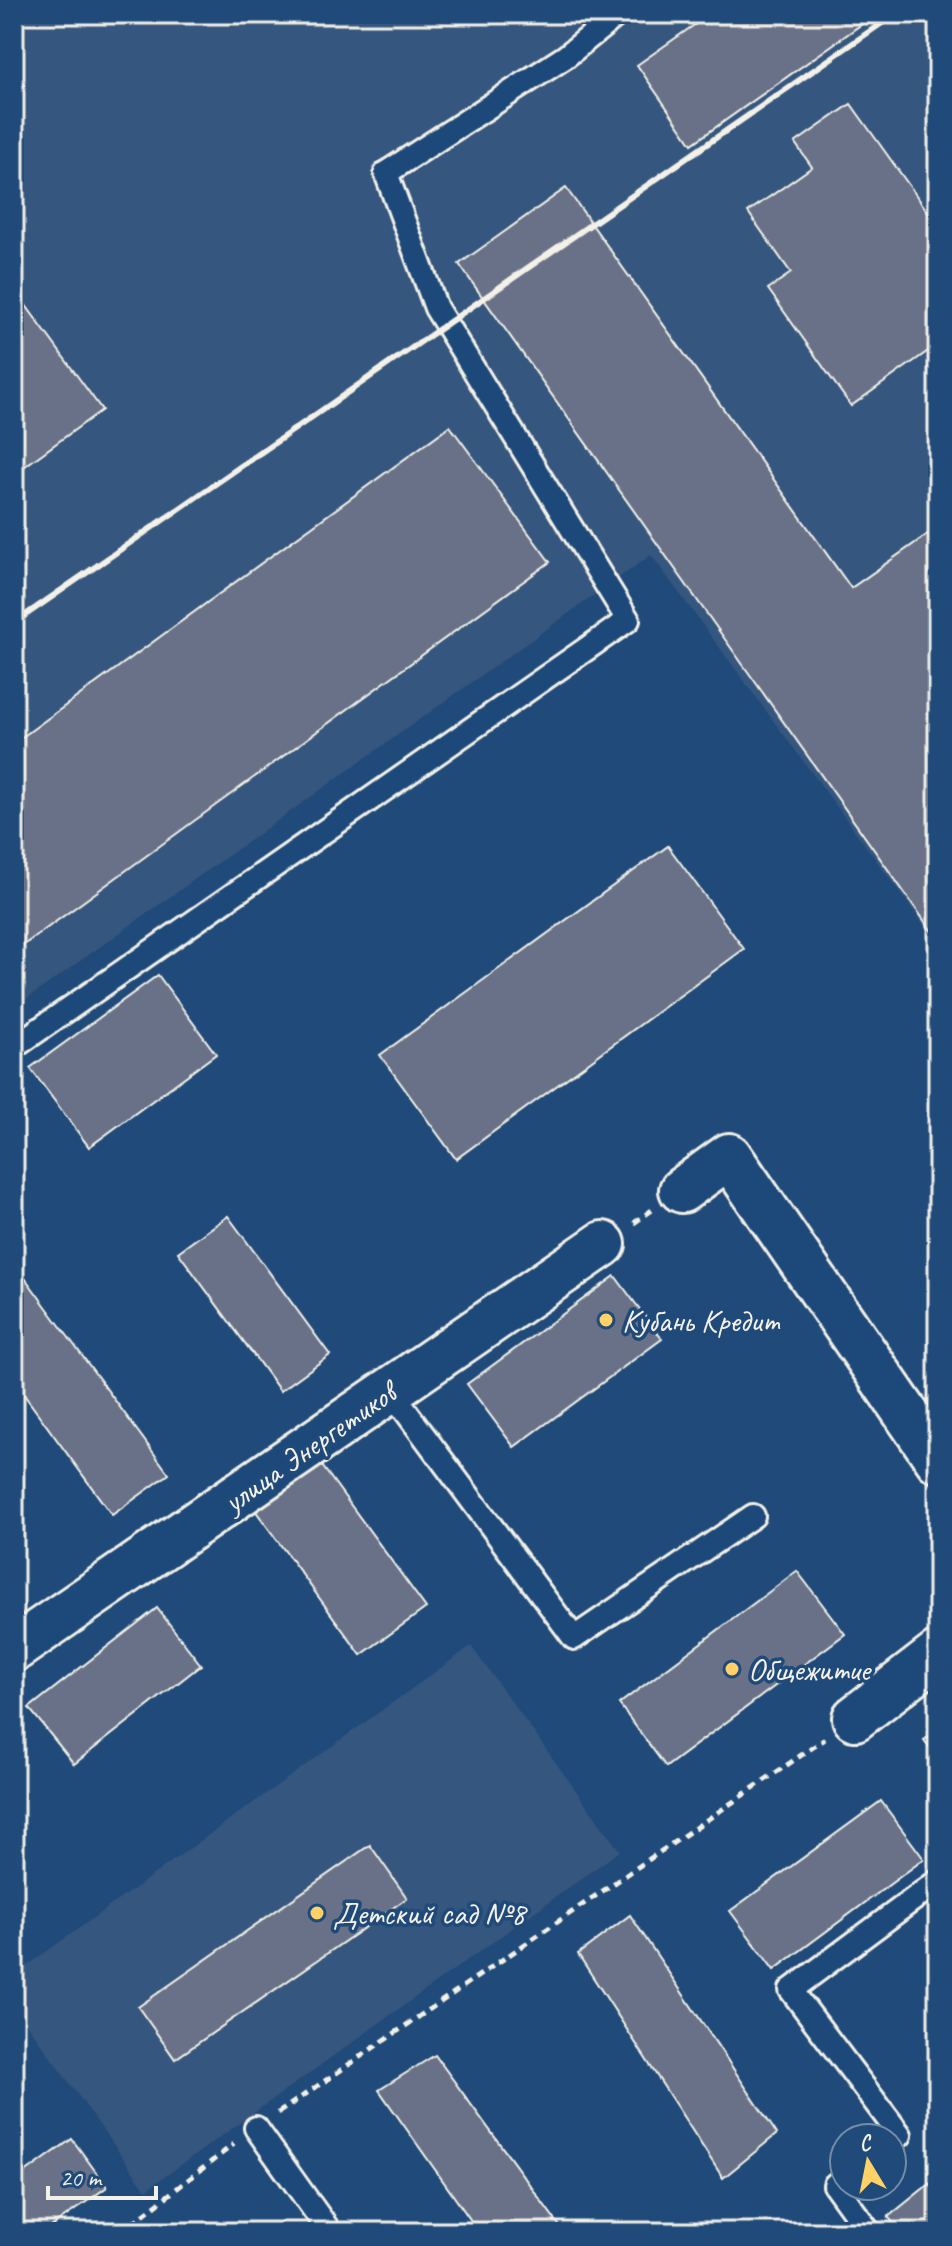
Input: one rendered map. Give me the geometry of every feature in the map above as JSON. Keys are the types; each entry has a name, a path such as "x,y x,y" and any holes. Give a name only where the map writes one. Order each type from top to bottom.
{"street":[{"path":"682,1190 729,1156 938,1460"},
{"name":"улица Энергетиков","path":"14,1649 603,1244"},
{"path":"855,1718 938,1654"}],"lane":[{"path":"14,1047 628,620 436,308 386,173 565,57 618,14"},
{"path":"390,1390 574,1638 753,1516"},
{"path":"890,2122 791,1990 938,1881"},
{"path":"256,2128 330,2232"},
{"path":"847,2202 869,2232"}],"path":[{"path":"603,1244 682,1190"},
{"path":"121,2232 256,2128 855,1718"}],"shaded area":[{"path":"14,14 938,14 938,944 651,555 14,1008"},
{"name":"Детский сад №8","path":"471,1646 620,1851 146,2190 14,2006 14,1975"}],"building":[{"path":"710,14 876,14 692,144 637,65"},
{"path":"851,104 938,226 938,344 851,406 768,289 791,273 748,212 812,167 795,143"},
{"path":"566,188 851,588 938,527 938,940 459,264"},
{"path":"14,289 102,410 14,474"},
{"path":"450,426 550,562 14,952 14,743"},
{"path":"668,846 744,949 456,1159 380,1055"},
{"path":"158,975 216,1054 89,1147 30,1068"},
{"path":"228,1216 330,1355 280,1391 178,1252"},
{"path":"14,1263 169,1474 112,1515 14,1381"},
{"path":"615,1276 662,1339 514,1447 467,1384"},
{"path":"320,1463 426,1608 361,1655 255,1510"},
{"name":"Общежитие","path":"797,1571 845,1634 666,1767 619,1704"},
{"path":"157,1608 201,1665 74,1764 29,1708"},
{"path":"938,1730 938,1759 924,1740"},
{"path":"881,1801 924,1859 774,1970 730,1911"},
{"path":"370,1845 407,1898 175,2059 138,2007"},
{"path":"630,1915 777,2134 723,2178 578,1954"},
{"path":"435,2055 564,2232 479,2232 379,2090"},
{"path":"72,2139 107,2187 44,2232 14,2232 14,2181"},
{"path":"934,2180 938,2186 938,2232 901,2232 888,2217"}],"railway":[{"path":"14,623 895,14"}],"place":[{"name":"Кубань Кредит","path":"606,1320"},
{"name":"Общежитие","path":"732,1669"},
{"name":"Детский сад №8","path":"317,1913"}]}
